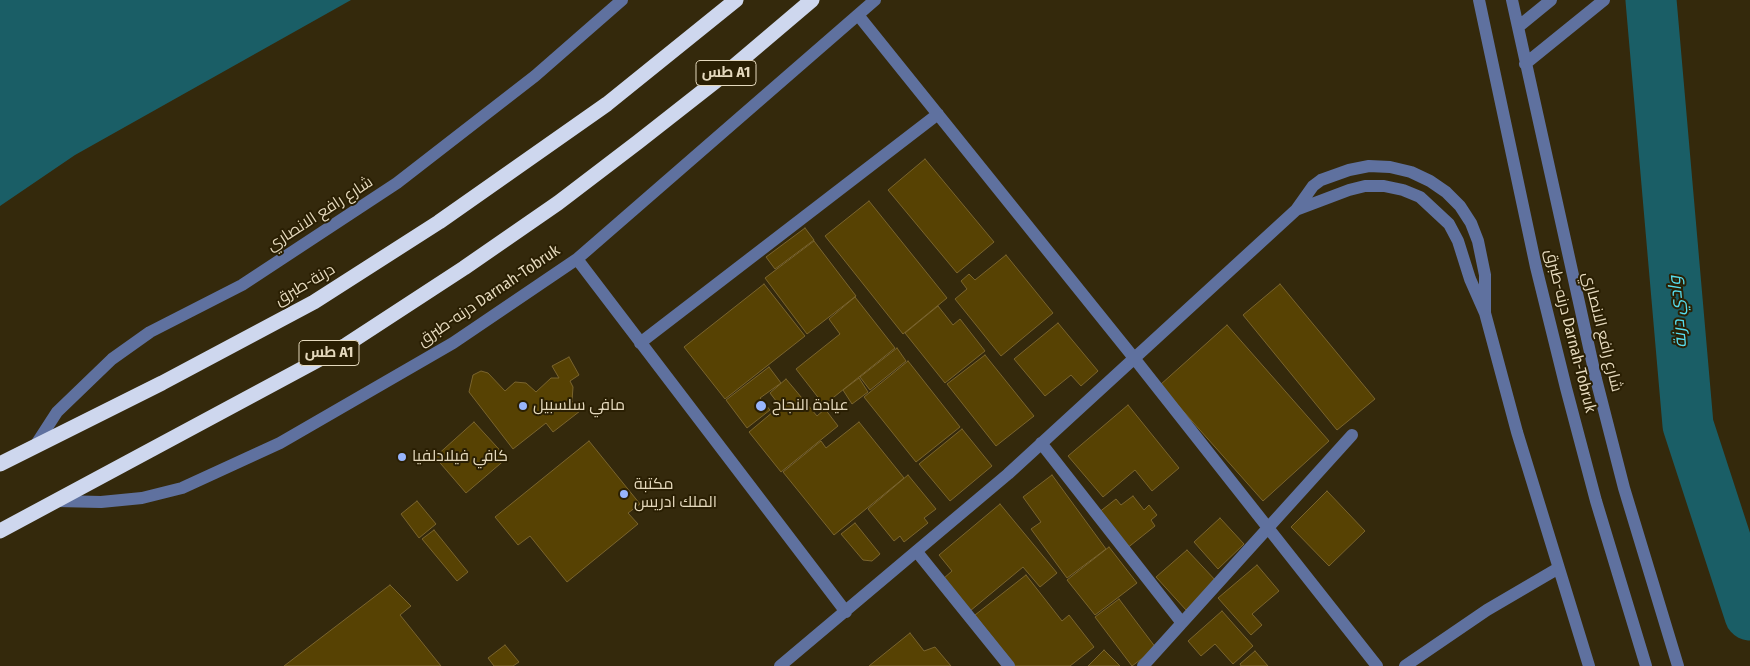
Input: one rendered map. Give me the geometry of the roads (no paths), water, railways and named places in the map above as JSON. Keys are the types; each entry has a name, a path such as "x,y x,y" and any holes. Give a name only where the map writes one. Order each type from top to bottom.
{"highway":[{"name":"درنة-طبرق","path":"0,464 162,383 314,302 440,222 607,104 736,0"},
{"name":"طس A1","path":"0,531 346,344 464,268 558,203 638,142 812,0"}],"street":[{"name":"شارع رافع الانصاري","path":"35,446 57,412 112,359 150,332 242,285 397,183 535,76 622,0"},
{"name":"درنه-طبرق Darnah-Tobruk","path":"57,500 101,502 142,498 182,488 221,472 280,443 454,343 577,259 875,0"},
{"name":"درنه-طبرق Darnah-Tobruk","path":"1479,0 1532,249 1564,378 1602,520 1646,666"},
{"name":"شارع رافع الانصاري","path":"1512,0 1596,379 1624,488 1678,666"},
{"path":"1518,27 1551,0"},
{"path":"1525,64 1604,0"},
{"path":"858,15 1134,358 1377,666"},
{"path":"640,343 938,114"},
{"path":"780,666 917,552 1041,443 1296,210 1314,186 1348,170 1369,166 1390,167 1411,172 1430,181 1446,192 1460,206 1471,223 1478,242 1485,275 1485,313"},
{"path":"1296,210 1349,190 1365,186 1384,186 1420,197 1449,224 1458,241 1470,279 1485,313 1517,432 1557,569 1588,666"},
{"path":"577,259 846,612"},
{"path":"1143,666 1352,435"},
{"path":"1041,443 1182,623"},
{"path":"917,552 1009,666"},
{"path":"1406,666 1487,610 1557,569"}],"water":[{"path":"0,0 351,0 75,155 0,206"}],"waterway":[{"name":"وادي درنة","path":"1651,0 1688,425 1750,615"}],"place":[{"name":"مافي سلسبيل","path":"523,406"},
{"name":"عيادة النجاح","path":"761,406"},
{"name":"كافي فيلادلفيا","path":"402,457"},
{"name":"مكتبة الملك ادريس","path":"624,494"}]}
